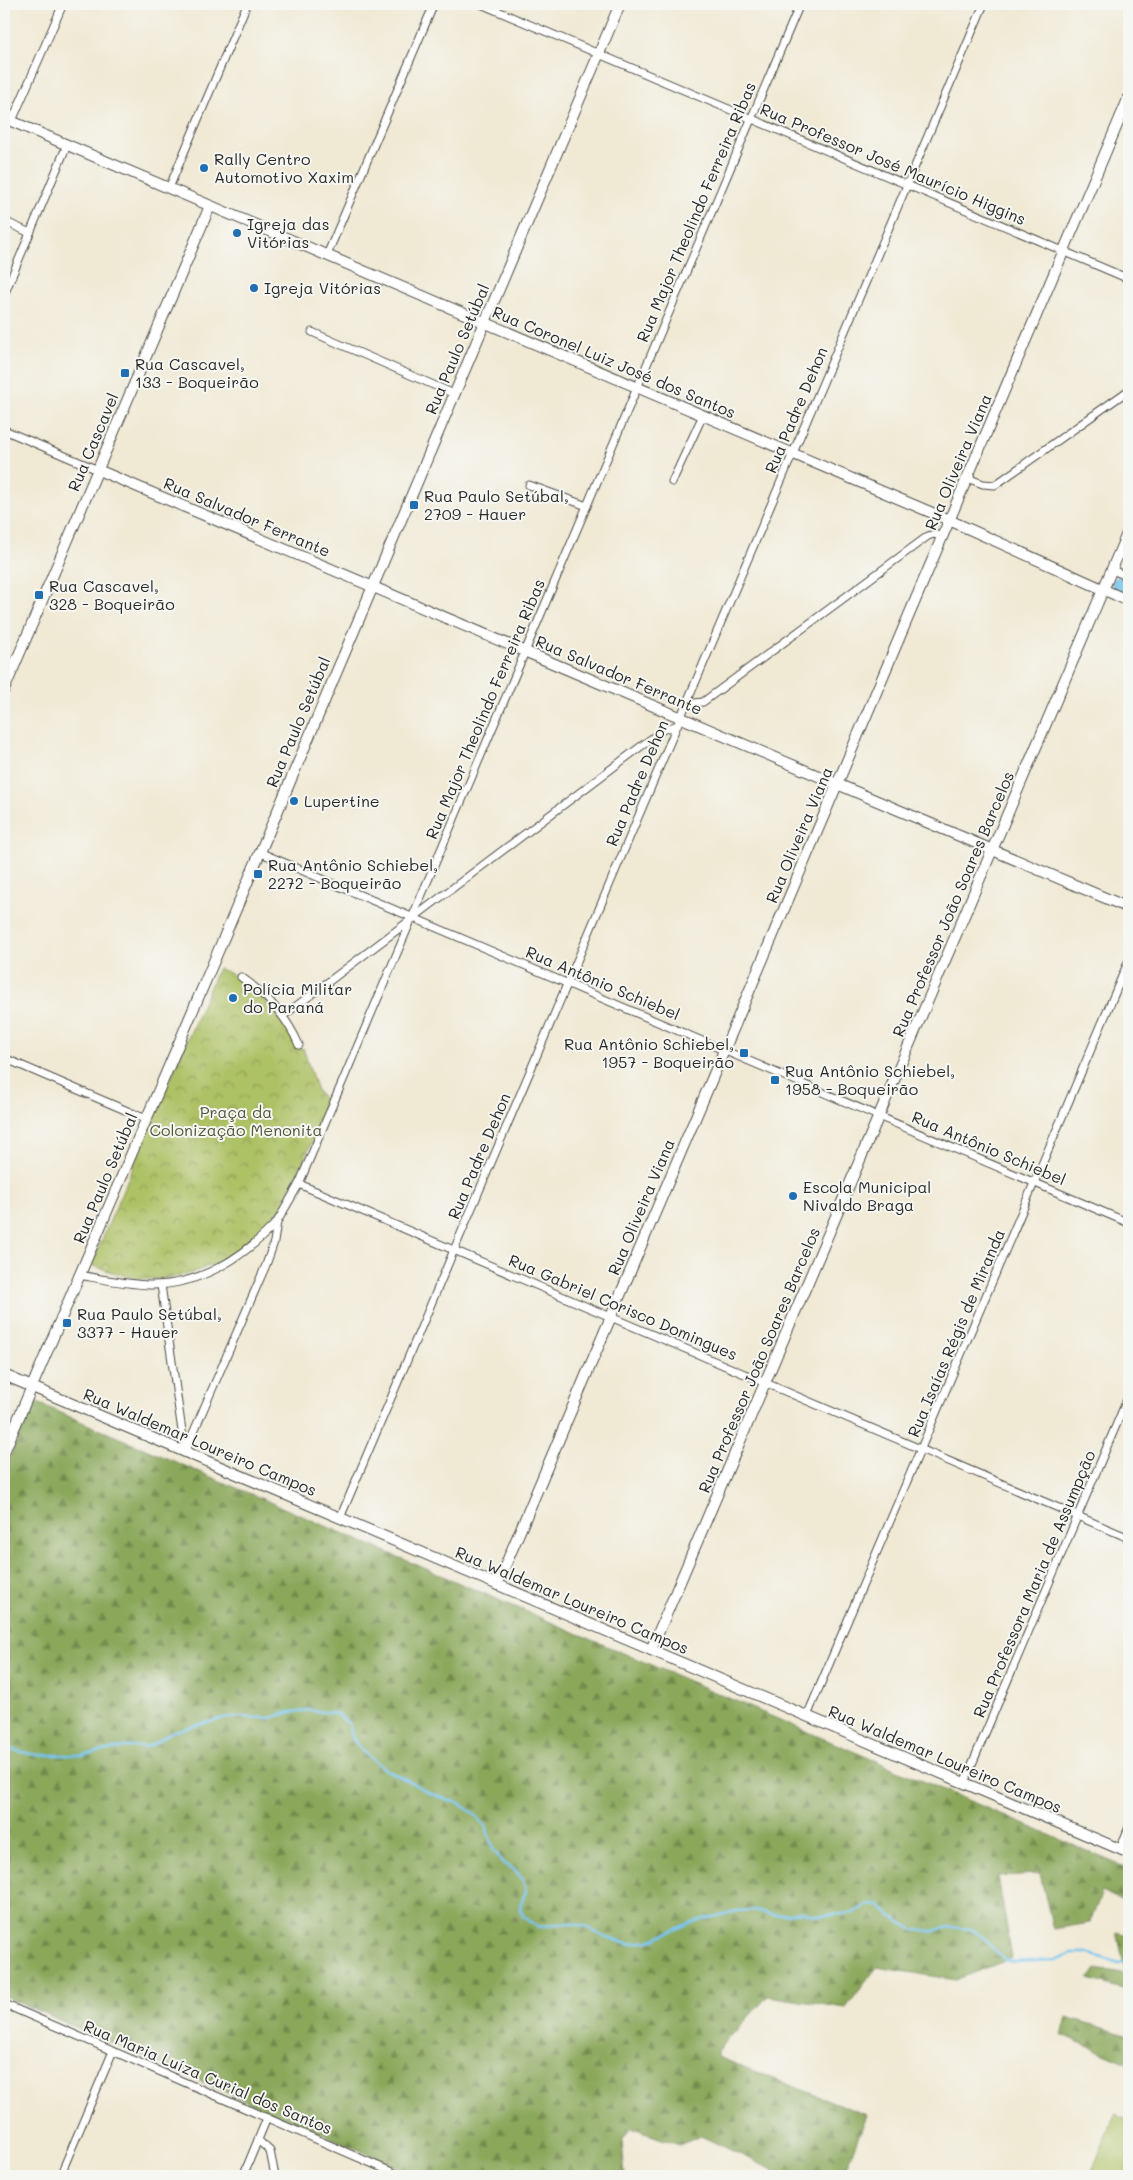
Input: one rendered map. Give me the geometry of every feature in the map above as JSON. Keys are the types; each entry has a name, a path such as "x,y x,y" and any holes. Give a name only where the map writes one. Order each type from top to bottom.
{"main road":[{"name":"Rua Paulo Setúbal","path":"4,1452 620,4"},
{"name":"Rua Oliveira Viana","path":"497,1585 1129,97"},
{"name":"Rua Coronel Luiz José dos Santos","path":"8,119 949,520 1129,601"},
{"name":"Rua Cascavel","path":"4,690 210,206"},
{"name":"Rua Salvador Ferrante","path":"98,470 525,652 678,722 837,784 1129,908"},
{"name":"Rua Professor João Soares Barcelos","path":"651,1650 1129,529"},
{"name":"Rua Waldemar Loureiro Campos","path":"4,1375 1125,1851"}],"street":[{"path":"8,119 63,4"},
{"path":"169,188 247,4"},
{"path":"327,255 434,4"},
{"name":"Rua Professor José Maurício Higgins","path":"481,4 1129,279"},
{"name":"Rua Major Theolindo Ferreira Ribas","path":"185,1452 266,1266 274,1242 277,1222 299,1184 800,4"},
{"name":"Rua Padre Dehon","path":"340,1518 984,4"},
{"path":"4,295 67,145"},
{"path":"4,221 30,233"},
{"path":"312,332 454,394"},
{"path":"967,478 982,484 995,485 1129,390"},
{"path":"672,482 703,415"},
{"path":"4,430 98,470"},
{"path":"529,485 586,506"},
{"path":"686,704 703,702 928,536 934,534 942,537"},
{"path":"1112,570 1129,577"},
{"path":"283,1016 664,729 678,722"},
{"name":"Rua Antônio Schiebel","path":"259,852 1129,1223"},
{"name":"Rua Isaías Régis de Miranda","path":"807,1716 1129,960"},
{"path":"241,976 258,990 283,1016 299,1045"},
{"path":"4,1058 146,1119"},
{"name":"Rua Gabriel Corisco Domingues","path":"299,1184 1129,1538"},
{"path":"80,1275 161,1285 195,1278 226,1264 256,1242 277,1222"},
{"path":"161,1285 185,1452"},
{"name":"Rua Professora Maria de Assumpção","path":"964,1783 1129,1395"},
{"path":"1125,1851 1129,1827"},
{"name":"Rua Maria Luíza Curial dos Santos","path":"4,2004 401,2176"},
{"path":"60,2176 113,2052"},
{"path":"243,2176 267,2118"},
{"path":"258,2140 270,2151 275,2176"}],"green space":[{"name":"Praça da Colonização Menonita","path":"218,968 243,980 260,994 275,1011 298,1049 303,1048 317,1091 329,1105 282,1207 255,1236 239,1249 222,1260 204,1268 166,1278 146,1279 132,1277 91,1265"},
{"path":"33,1401 1129,1869 1129,1903 1102,1892 1090,1923 1053,1929 1040,1874 998,1876 1012,1958 956,1980 877,1967 846,2008 768,1996 717,2051 718,2057 867,2115 843,2176 774,2176 773,2170 701,2136 679,2145 631,2128 622,2141 625,2176 419,2176 4,1996 4,1471"},
{"path":"1117,1932 1129,1935 1129,1991 1089,1979 1097,1968 1126,1974"},
{"path":"1067,2017 1129,2036 1129,2064 1062,2035"},
{"path":"1115,2114 1129,2120 1129,2176 1090,2176"}],"waterway":[{"path":"1119,584 1129,588"},
{"path":"4,1748 37,1755 82,1755 125,1747 146,1747 171,1732 228,1717 269,1718 291,1712 310,1710 337,1714 349,1724 353,1739 363,1752 388,1771 427,1792 460,1804 475,1814 486,1827 493,1849 503,1863 515,1870 523,1880 526,1891 520,1906 523,1916 538,1927 567,1923 585,1926 604,1937 629,1944 649,1941 692,1922 737,1911 755,1910 773,1915 803,1912 818,1916 853,1913 867,1905 879,1906 914,1930 931,1931 950,1927 971,1929 983,1937 1004,1960 1015,1962 1055,1960 1071,1953 1086,1953 1119,1963 1129,1958"}],"place":[{"name":"Rally Centro Automotivo Xaxim","path":"204,168"},
{"name":"Igreja das Vitórias","path":"237,233"},
{"name":"Igreja Vitórias","path":"254,288"},
{"name":"Rua Cascavel, 133 - Boqueirão","path":"125,373"},
{"name":"Rua Paulo Setúbal, 2709 - Hauer","path":"414,505"},
{"name":"Rua Cascavel, 328 - Boqueirão","path":"39,595"},
{"name":"Lupertine","path":"294,801"},
{"name":"Rua Antônio Schiebel, 2272 - Boqueirão","path":"258,874"},
{"name":"Polícia Militar do Paraná","path":"233,998"},
{"name":"Rua Antônio Schiebel, 1957 - Boqueirão","path":"744,1053"},
{"name":"Rua Antônio Schiebel, 1958 - Boqueirão","path":"775,1080"},
{"name":"Escola Municipal Nivaldo Braga","path":"793,1196"},
{"name":"Rua Paulo Setúbal, 3377 - Hauer","path":"67,1323"}]}
